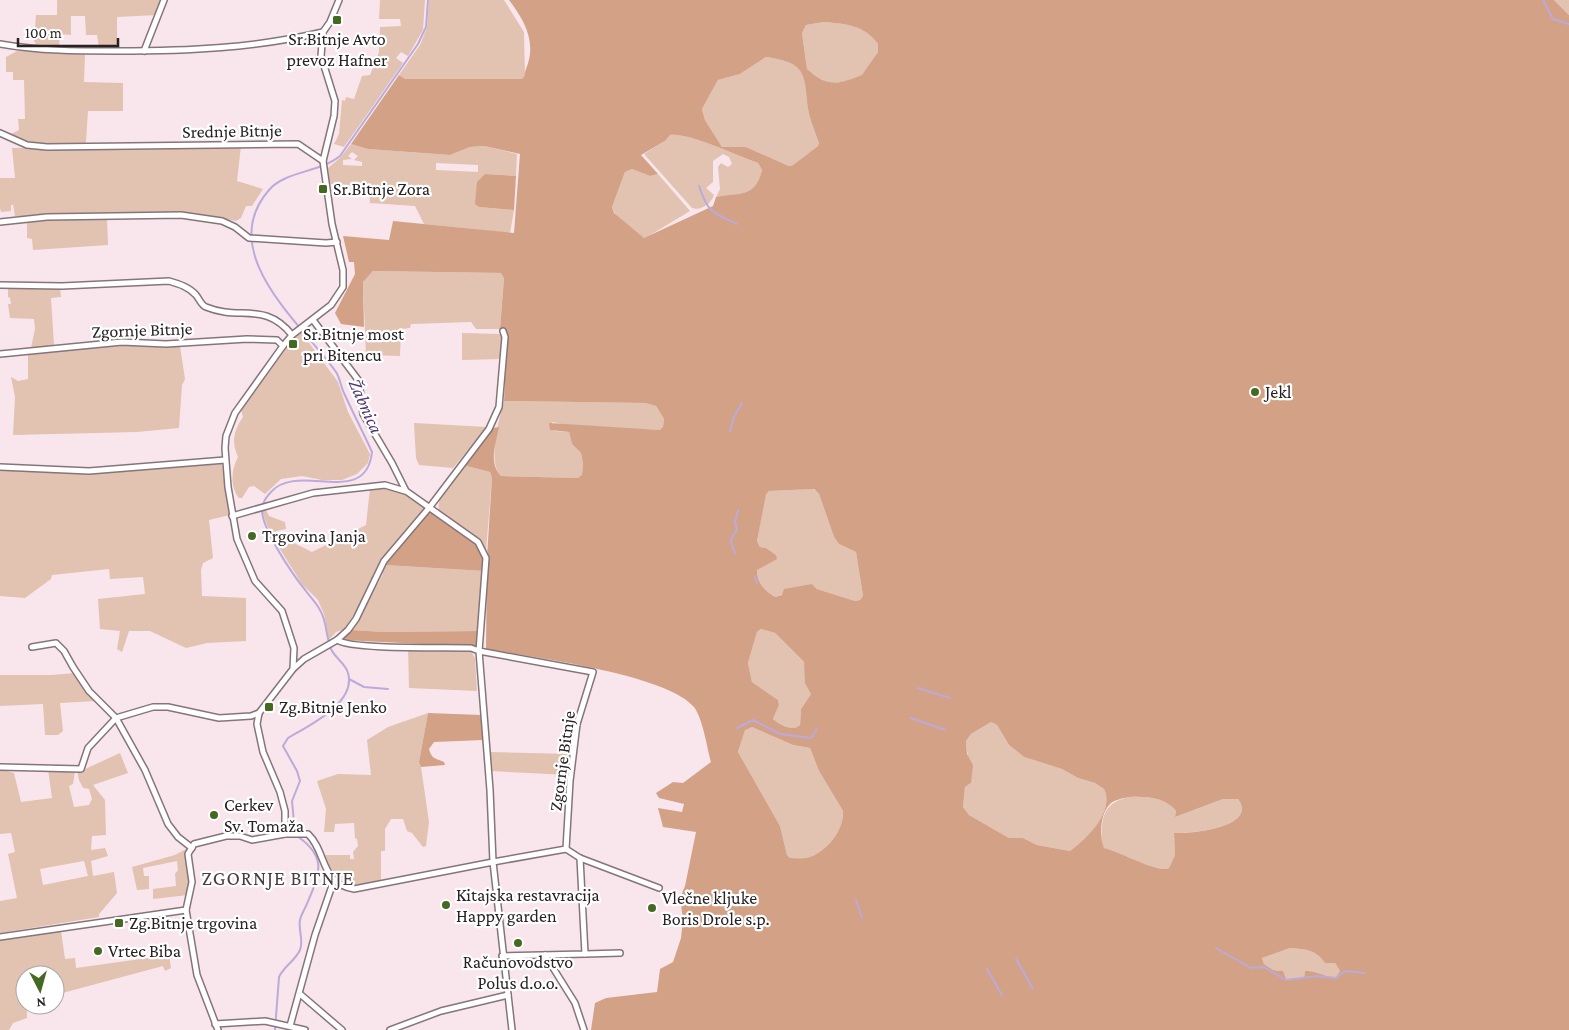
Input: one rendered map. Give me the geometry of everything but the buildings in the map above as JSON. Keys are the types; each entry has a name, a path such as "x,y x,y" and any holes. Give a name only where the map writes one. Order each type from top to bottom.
{"street":[{"path":"144,51 164,0"},
{"path":"293,669 294,648 287,620 277,604 259,587 250,573 237,539 225,460 226,436 235,413 283,346 294,334 331,305 343,287 343,270 323,161 335,108 333,91 322,65 323,32 330,22 339,0"},
{"path":"0,44 59,50 144,51 224,49 251,43 277,43 323,32"},
{"name":"Srednje Bitnje","path":"0,133 27,146 47,147 298,144 323,161"},
{"path":"0,222 47,217 181,215 222,221 235,227 249,238 337,242"},
{"path":"0,285 62,286 169,281 184,285 196,295 203,306 220,312 267,315 294,334"},
{"path":"313,320 359,381 363,414 406,491"},
{"path":"0,767 81,768 88,748 116,718 153,707 168,707 219,718 251,716 259,713 293,669 335,641 356,619 384,561 429,508 495,418 499,407 505,337 503,331"},
{"name":"Zgornje Bitnje","path":"0,354 122,342 166,344 247,339 277,340 283,346"},
{"path":"0,467 88,471 225,460"},
{"path":"232,516 313,493 386,485 406,491 417,497 429,508 478,542 486,558 479,651 490,790 493,862 502,956 512,1030"},
{"name":"Zgornje Bitnje","path":"335,641 365,645 471,648 593,672 577,724 570,781 566,849"},
{"path":"32,647 56,643 64,651 72,667 89,691 116,718 145,770 168,824 178,837 192,848"},
{"path":"259,713 258,732 282,797 288,834"},
{"path":"218,1030 197,974 186,910 191,888 188,854 199,842 226,836 240,836 252,840 288,834 308,834 312,837 324,866 334,880 348,888 362,889 566,849 580,858 659,888"},
{"path":"580,858 585,954"},
{"path":"290,1026 315,935 334,880"},
{"path":"0,936 186,910"},
{"path":"502,956 620,953"},
{"path":"545,955 575,1003 584,1030"},
{"path":"300,994 342,1030"},
{"path":"390,1030 441,1011 508,995"},
{"path":"216,1024 271,1023 305,1030"}],"shaded area":[{"path":"57,0 162,0 156,15 117,17 117,47 99,47 97,35 86,35 85,16 71,16 71,35 60,34 59,48 37,46 34,41 36,15 57,15"},
{"path":"380,0 425,0 423,30 408,56 401,52 396,58 403,63 344,147 334,144 339,134 342,100 345,101 346,97 354,99 362,76 370,75 379,52 380,27 401,26 400,19 379,19"},
{"path":"429,0 504,0 524,32 525,77 522,80 404,79 399,75 420,45 427,28"},
{"path":"509,0 1554,0 1569,15 1569,1030 591,1030 595,1003 606,998 657,992 660,969 673,962 681,938 683,919 680,898 685,886 696,832 663,827 658,808 682,812 684,804 659,798 656,793 673,782 683,783 711,762 697,712 694,707 679,695 628,676 564,662 486,649 487,557 492,478 490,472 463,465 492,428 499,427 494,459 497,471 501,476 578,478 582,475 583,463 581,453 572,444 569,432 550,430 549,423 660,430 663,427 664,419 656,406 645,403 504,401 507,338 505,330 500,329 504,278 501,273 373,271 363,282 364,327 341,324 335,313 355,274 354,262 349,262 343,236 389,240 393,221 514,233 520,154 484,146 470,147 450,155 368,149 351,144 399,75 405,79 522,79 529,59 530,41 520,16","holes":["824,22 847,25 861,29 873,38 878,44 878,52 862,75 846,81 827,81 814,75 807,69 802,33 806,25","766,57 779,59 796,67 804,78 808,109 819,143 818,146 789,166 746,147 722,147 705,120 702,109 718,80 740,74","670,135 679,135 701,141 758,163 762,170 759,179 751,190 740,194 716,197 713,206 644,238 614,213 612,207 625,172 632,169 650,176 658,174 641,155 665,141","814,489 819,494 834,537 839,544 856,552 863,596 860,600 855,601 817,589 812,584 784,589 782,595 775,597 765,589 758,579 757,570 777,559 776,555 766,548 760,547 757,541 766,494 769,491","761,629 775,633 804,662 805,683 811,694 801,709 800,725 790,728 773,719 779,705 778,700 752,682 748,663 757,632","991,722 997,725 1009,745 1024,757 1062,769 1078,778 1095,783 1104,789 1106,807 1102,816 1091,832 1070,851 1037,845 1023,838 1009,838 969,815 963,807 965,787 971,783 973,765 967,754 966,741 971,734","752,727 793,745 810,748 819,771 843,811 843,818 838,832 823,850 808,858 790,858 787,855 780,826 738,752 745,730","1141,797 1161,800 1172,806 1176,811 1175,817 1223,799 1238,799 1242,809 1239,816 1220,827 1194,832 1174,833 1175,855 1169,868 1164,869 1148,865 1104,848 1101,831 1104,813 1110,804 1121,799","1290,948 1314,953 1325,963 1335,963 1340,971 1336,977 1305,971 1304,978 1286,979 1283,971 1273,970 1264,964 1262,958"]},
{"path":"1554,0 1569,0 1569,15"},
{"path":"824,22 861,29 878,44 878,52 862,76 833,83 821,79 807,69 802,33 806,25"},
{"path":"19,50 85,53 84,82 123,83 123,111 88,111 86,142 84,144 56,145 37,143 11,134 19,130 18,119 25,119 24,80 13,80 13,72 6,72 6,57"},
{"path":"766,57 790,63 801,72 806,87 809,113 819,143 818,146 789,166 746,147 722,147 705,120 702,109 718,80 740,74"},
{"path":"670,135 690,137 758,163 762,170 759,179 751,190 740,194 716,197 720,189 718,167 721,163 728,167 732,164 729,157 723,154 713,161 713,182 706,188 714,195 713,198 702,208 692,208 644,154 665,141"},
{"path":"351,144 368,149 450,155 470,147 484,146 517,154 516,176 485,174 479,207 514,210 510,233 424,224 415,206 370,203 369,186 330,184 328,168 340,158","holes":["352,152 358,156 354,160 362,162 362,166 343,165 343,160 352,159 348,156","436,163 478,165 478,172 436,170"]},
{"path":"241,146 237,181 263,189 252,206 246,206 241,218 236,221 200,214 159,212 25,217 15,216 13,205 11,205 11,211 1,212 0,178 15,178 12,148"},
{"path":"632,169 650,176 658,174 690,211 644,238 630,228 617,217 612,207 625,172"},
{"path":"485,174 516,176 514,210 479,207 475,204 477,182"},
{"path":"107,217 108,245 33,250 32,239 27,238 27,222"},
{"path":"373,271 501,273 504,277 500,329 476,329 471,322 411,324 410,328 401,329 400,356 366,355 363,282"},
{"path":"8,287 60,288 61,297 51,298 54,345 48,345 48,348 31,348 35,329 34,319 10,318 8,304 11,304 8,297"},
{"path":"301,332 338,382 348,412 370,454 368,463 357,474 342,480 322,480 302,476 281,479 265,494 254,486 249,487 242,498 239,498 234,488 232,477 238,457 234,441 237,427 243,417 241,410 287,345"},
{"path":"462,333 499,334 503,337 501,359 462,360"},
{"path":"122,344 180,346 185,379 182,385 179,428 137,432 13,435 15,397 11,377 18,381 28,379 28,354"},
{"path":"504,401 645,403 656,406 664,419 663,428 660,430 576,427 552,422 554,431 569,432 572,444 581,453 583,463 582,476 578,478 501,476 497,469 494,451"},
{"path":"414,423 487,427 453,468 419,465 416,458"},
{"path":"222,463 230,515 209,520 213,558 203,563 201,570 202,596 246,598 246,641 207,643 186,648 150,631 129,631 122,652 117,649 120,631 100,629 98,599 145,594 143,577 110,579 109,569 52,575 51,579 25,598 0,596 0,469 88,473"},
{"path":"463,465 490,472 492,478 486,551 481,542 439,511 440,499 443,493"},
{"path":"386,487 408,495 425,509 382,560 358,608 345,629 336,632 329,640 324,614 318,600 302,584 271,535 261,509 265,508 269,516 285,522 286,529 276,531 278,536 293,535 294,543 312,552 366,525 370,489"},
{"path":"813,489 819,494 834,537 839,544 856,552 863,596 860,600 855,601 817,589 812,584 775,597 765,589 758,579 757,570 776,555 766,548 760,547 757,541 765,494 769,491"},
{"path":"430,511 458,529 474,543 480,551 484,571 385,565"},
{"path":"385,565 484,571 479,631 384,632 352,630 383,574 381,571"},
{"path":"761,629 775,633 804,662 811,694 801,709 800,725 797,727 786,727 773,719 779,705 778,700 752,682 748,663 757,632"},
{"path":"352,630 384,632 479,631 478,647 344,640 343,637"},
{"path":"408,647 470,650 475,658 477,691 409,688"},
{"path":"75,673 96,701 60,703 63,731 58,735 45,735 43,704 0,706 0,675"},
{"path":"428,713 419,762 429,822 426,846 423,847 412,833 407,831 403,819 391,819 385,829 385,851 381,851 381,882 360,886 348,885 335,874 325,855 350,855 350,859 354,859 353,852 358,846 357,839 355,838 354,823 335,824 334,832 324,832 326,809 317,781 338,774 371,775 367,740 388,727"},
{"path":"428,713 482,715 484,740 434,742 429,749 430,753 435,758 444,762 445,765 421,767 419,762"},
{"path":"991,722 997,725 1009,745 1024,757 1062,769 1078,778 1095,783 1104,789 1106,807 1102,816 1091,832 1070,851 1037,845 1023,838 1009,838 969,815 963,807 965,787 971,783 966,741 971,734"},
{"path":"752,727 793,745 810,748 819,771 843,811 841,825 834,839 817,854 803,858 790,858 787,855 780,826 738,752 745,729"},
{"path":"489,752 571,754 568,775 490,771"},
{"path":"120,753 128,773 93,785 105,800 106,835 92,836 91,850 105,848 108,856 91,861 93,876 114,872 117,893 99,914 99,917 0,933 0,901 17,898 8,854 15,852 11,833 0,834 0,769 14,773 21,802 52,798 48,769 75,771 73,784 69,786 74,807 89,805 92,799 89,789 83,788 79,780 77,770 83,770","holes":["84,861 88,876 43,885 40,869"]},
{"path":"1129,797 1148,797 1161,800 1172,806 1176,811 1175,817 1223,799 1238,799 1242,809 1239,816 1220,827 1194,832 1174,833 1175,855 1169,868 1164,869 1148,865 1104,848 1102,845 1103,821 1108,808 1120,800"},
{"path":"186,849 190,879 188,895 153,899 153,889 176,886 177,861 143,868 144,876 149,876 149,889 137,890 132,867 175,855"},
{"path":"61,931 65,959 75,958 76,968 169,955 171,968 165,971 163,966 65,992 65,965 15,965 15,1015 27,1015 27,1018 13,1023 9,1030 0,1030 0,939"},
{"path":"1290,948 1314,953 1325,963 1335,963 1340,971 1336,977 1305,971 1304,978 1286,979 1279,970 1273,970 1264,964 1262,958"}],"waterway":[{"name":"Žabnica","path":"295,832 292,801 300,781 297,771 283,746 288,738 318,720 338,704 349,684 348,673 331,649 323,616 316,603 300,584 278,551 266,527 262,508 264,501 271,492 283,484 297,481 345,482 357,478 367,469 372,452 336,372 285,310 269,287 257,263 251,238 255,214 269,190 284,179 332,162 340,156 418,44 426,27 428,0"},
{"path":"1543,0 1553,19 1569,24"},
{"path":"699,186 708,207 716,214 737,224"},
{"path":"730,431 734,417 742,403"},
{"path":"735,553 731,541 737,530 735,521 738,510"},
{"path":"755,577 757,583"},
{"path":"349,679 364,687 388,689"},
{"path":"918,688 950,698"},
{"path":"911,718 945,730"},
{"path":"737,728 753,720 780,734 811,738 817,729"},
{"name":"Žabnica","path":"275,1030 279,977 300,950 300,920 315,885 318,868 314,852 297,836"},
{"path":"856,900 862,918"},
{"path":"1216,948 1251,968 1264,967 1286,980 1317,976 1336,978 1345,971 1365,973"},
{"path":"1016,959 1033,989"},
{"path":"987,969 1002,995"}],"place":[{"name":"Sr.Bitnje Avto prevoz Hafner","path":"337,20"},
{"name":"Sr.Bitnje Zora","path":"323,189"},
{"name":"Sr.Bitnje most pri Bitencu","path":"293,344"},
{"name":"Jekl","path":"1255,392"},
{"name":"Trgovina Janja","path":"252,536"},
{"name":"Zg.Bitnje Jenko","path":"269,707"},
{"name":"Cerkev Sv. Tomaža","path":"214,815"},
{"name":"Kitajska restavracija Happy garden","path":"446,905"},
{"name":"Vlečne kljuke Boris Drole s.p.","path":"652,908"},
{"name":"Zg.Bitnje trgovina","path":"119,923"},
{"name":"Računovodstvo Polus d.o.o.","path":"518,943"},
{"name":"Vrtec Biba","path":"98,951"}],"district":[{"name":"ZGORNJE BITNJE","path":"278,878"}]}
